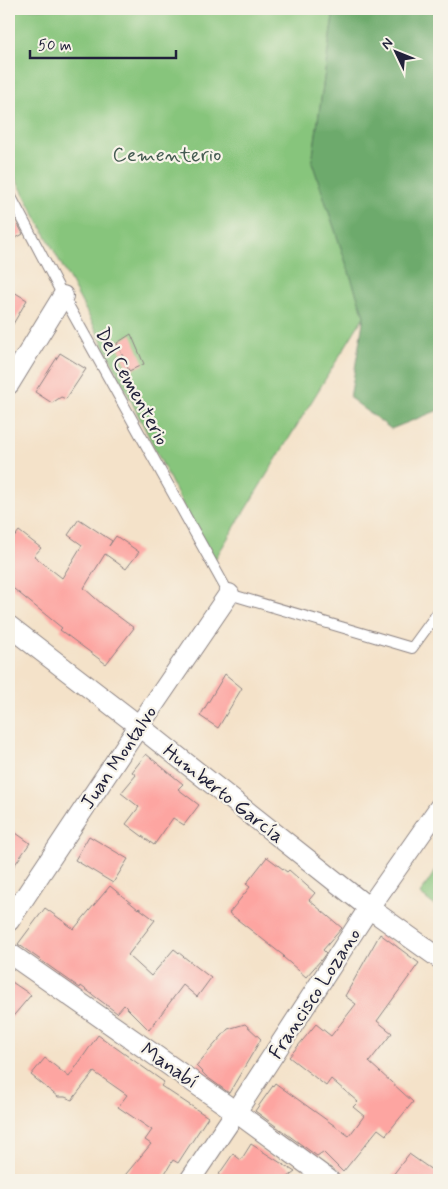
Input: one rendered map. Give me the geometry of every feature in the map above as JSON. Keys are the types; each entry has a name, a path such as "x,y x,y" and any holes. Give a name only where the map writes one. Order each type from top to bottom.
{"street":[{"path":"9,384 63,296"},
{"name":"Juan Montalvo","path":"9,921 229,594"},
{"name":"Humberto García","path":"9,626 140,726 369,908 439,958"},
{"name":"Francisco Lozano","path":"190,1180 369,908 439,808"},
{"name":"Manabí","path":"9,953 236,1112 329,1180"}],"lane":[{"name":"Del Cementerio","path":"9,193 63,296 229,594"},
{"path":"229,594 412,648 439,612"}],"green space":[{"name":"Cementerio","path":"9,9 334,9 312,162 364,316 212,564 92,322 9,166"},
{"path":"334,9 439,9 439,410 391,429 350,398 364,316 312,162"},
{"path":"439,865 439,909 420,894"}],"building":[{"path":"9,207 23,234 9,242"},
{"path":"9,289 27,300 9,331"},
{"path":"131,334 144,364 129,371 117,343"},
{"path":"60,353 86,369 66,399 61,397 52,403 35,392"},
{"path":"79,519 112,541 109,546 116,536 139,552 126,569 105,554 84,588 134,628 106,664 60,630 62,628 9,585 9,544 19,531 41,548 34,556 62,578 82,545 68,535"},
{"path":"225,674 242,688 218,728 200,716"},
{"path":"146,754 183,784 178,789 199,805 184,825 173,818 154,845 126,824 139,807 121,793 136,775 132,772"},
{"path":"9,828 30,843 9,873"},
{"path":"89,836 128,859 113,883 75,860"},
{"path":"267,857 287,872 289,870 315,893 309,900 342,928 323,950 326,953 306,977 284,956 229,913 250,887 246,884"},
{"path":"110,886 155,920 128,955 151,976 174,949 211,978 197,997 183,985 149,1030 124,1005 117,1013 81,986 80,988 18,944 45,908 74,929"},
{"path":"380,934 419,963 377,1021 392,1033 369,1062 413,1102 386,1135 378,1129 343,1172 323,1152 317,1156 255,1111 275,1083 349,1136 364,1116 353,1107 358,1102 331,1079 326,1086 289,1057 316,1024 331,1036 356,1004 345,996"},
{"path":"9,980 31,995 9,1021"},
{"path":"245,1024 261,1039 229,1093 207,1077 196,1066 228,1029"},
{"path":"98,1035 164,1082 161,1086 208,1117 178,1163 173,1160 161,1180 121,1180 151,1144 145,1140 152,1130 118,1107 127,1095 94,1072 72,1100 58,1097 31,1075 45,1058 69,1077"},
{"path":"251,1144 295,1172 284,1180 215,1180 233,1154 241,1160"},
{"path":"409,1154 439,1175 439,1180 389,1180"}]}
